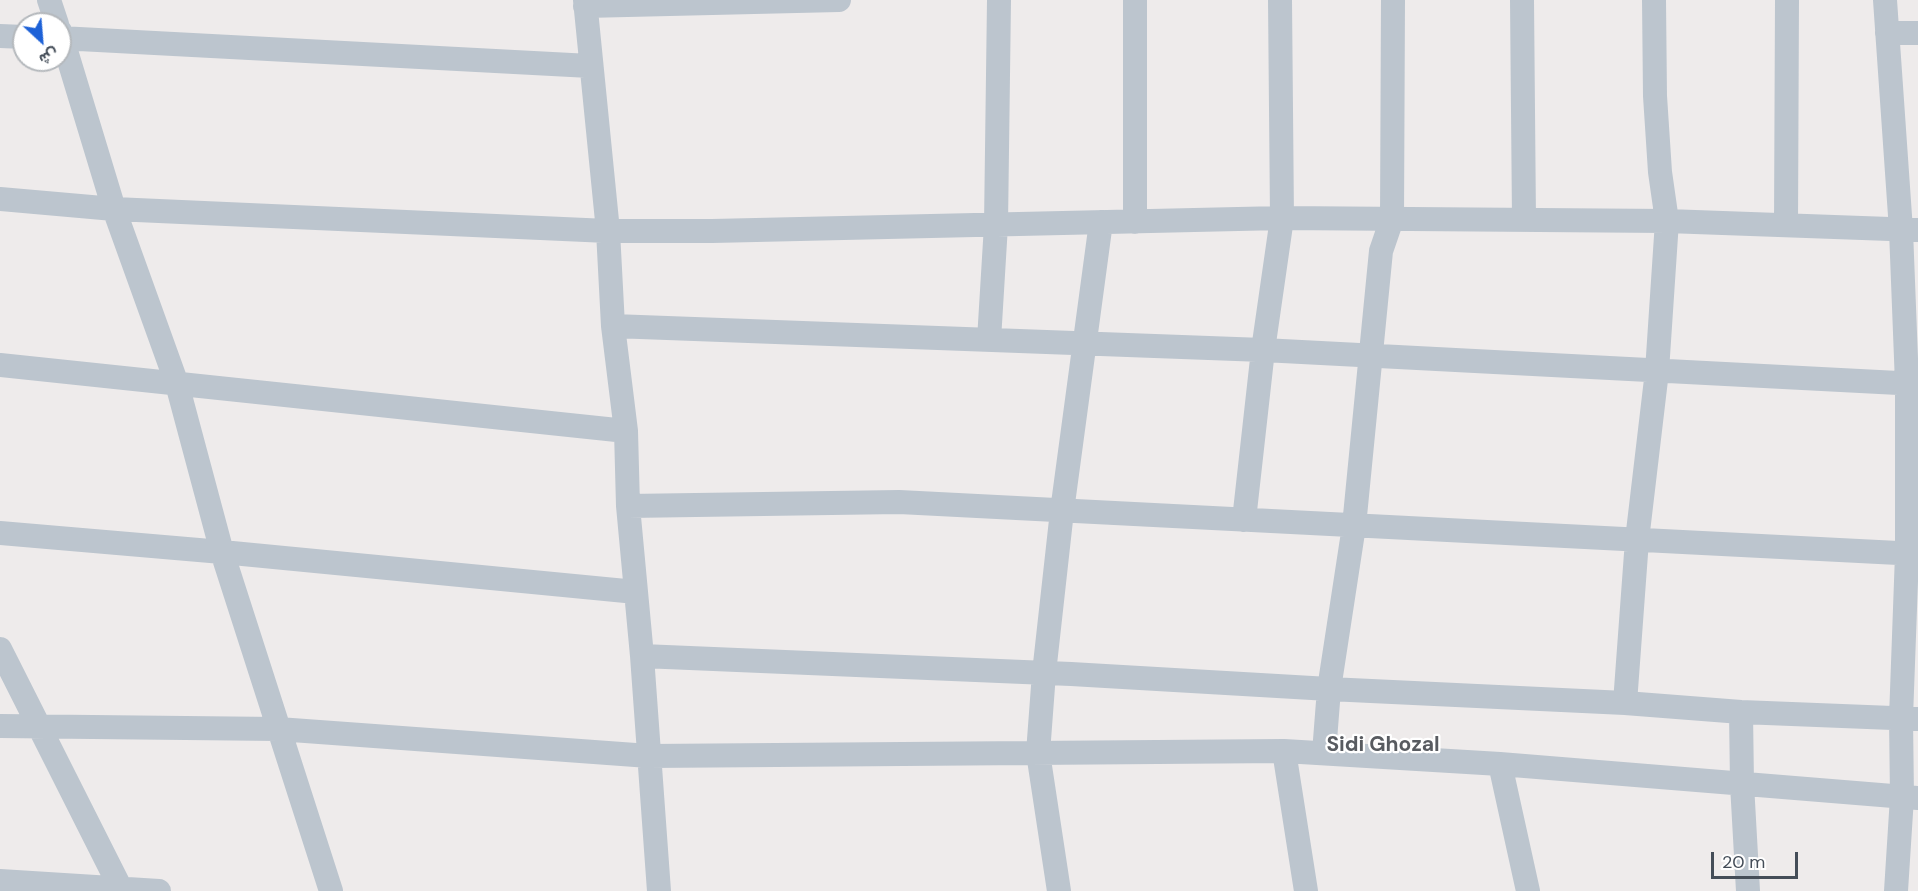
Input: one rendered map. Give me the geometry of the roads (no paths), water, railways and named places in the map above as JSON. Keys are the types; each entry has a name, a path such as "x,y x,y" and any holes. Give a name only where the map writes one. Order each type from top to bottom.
{"street":[{"path":"659,891 642,656 628,506 626,431 613,326 608,231 585,3 839,0"},
{"path":"989,340 996,225 999,0"},
{"path":"1135,0 1135,222"},
{"path":"1244,520 1263,350 1282,218 1281,0"},
{"path":"1324,753 1329,689 1354,526 1381,251 1392,219 1393,0"},
{"path":"1521,0 1524,220"},
{"path":"1625,704 1637,540 1657,371 1667,221 1657,128 1654,0"},
{"path":"1786,225 1787,0"},
{"path":"1885,0 1909,230 1913,384 1910,798 1896,891"},
{"path":"1887,33 1918,33"},
{"path":"72,34 590,66"},
{"path":"72,72 114,209 177,384 222,552 331,891"},
{"path":"0,199 114,209 608,231 712,231 1282,218 1667,221 1909,230"},
{"path":"1059,891 1038,753 1044,673 1062,510 1101,222"},
{"path":"613,326 1263,350 1913,384"},
{"path":"0,365 626,431"},
{"path":"628,506 899,502 1912,554"},
{"path":"0,533 636,592"},
{"path":"0,649 122,890"},
{"path":"642,656 1044,673 1741,712 1909,718"},
{"path":"1741,712 1742,784 1748,891"},
{"path":"0,726 278,729 649,756 1284,751 1500,764 1910,798"},
{"path":"1284,751 1306,891"},
{"path":"1500,764 1528,891"},
{"path":"0,881 159,891"}],"district":[{"name":"Sidi Ghozal","path":"1383,745"}]}
